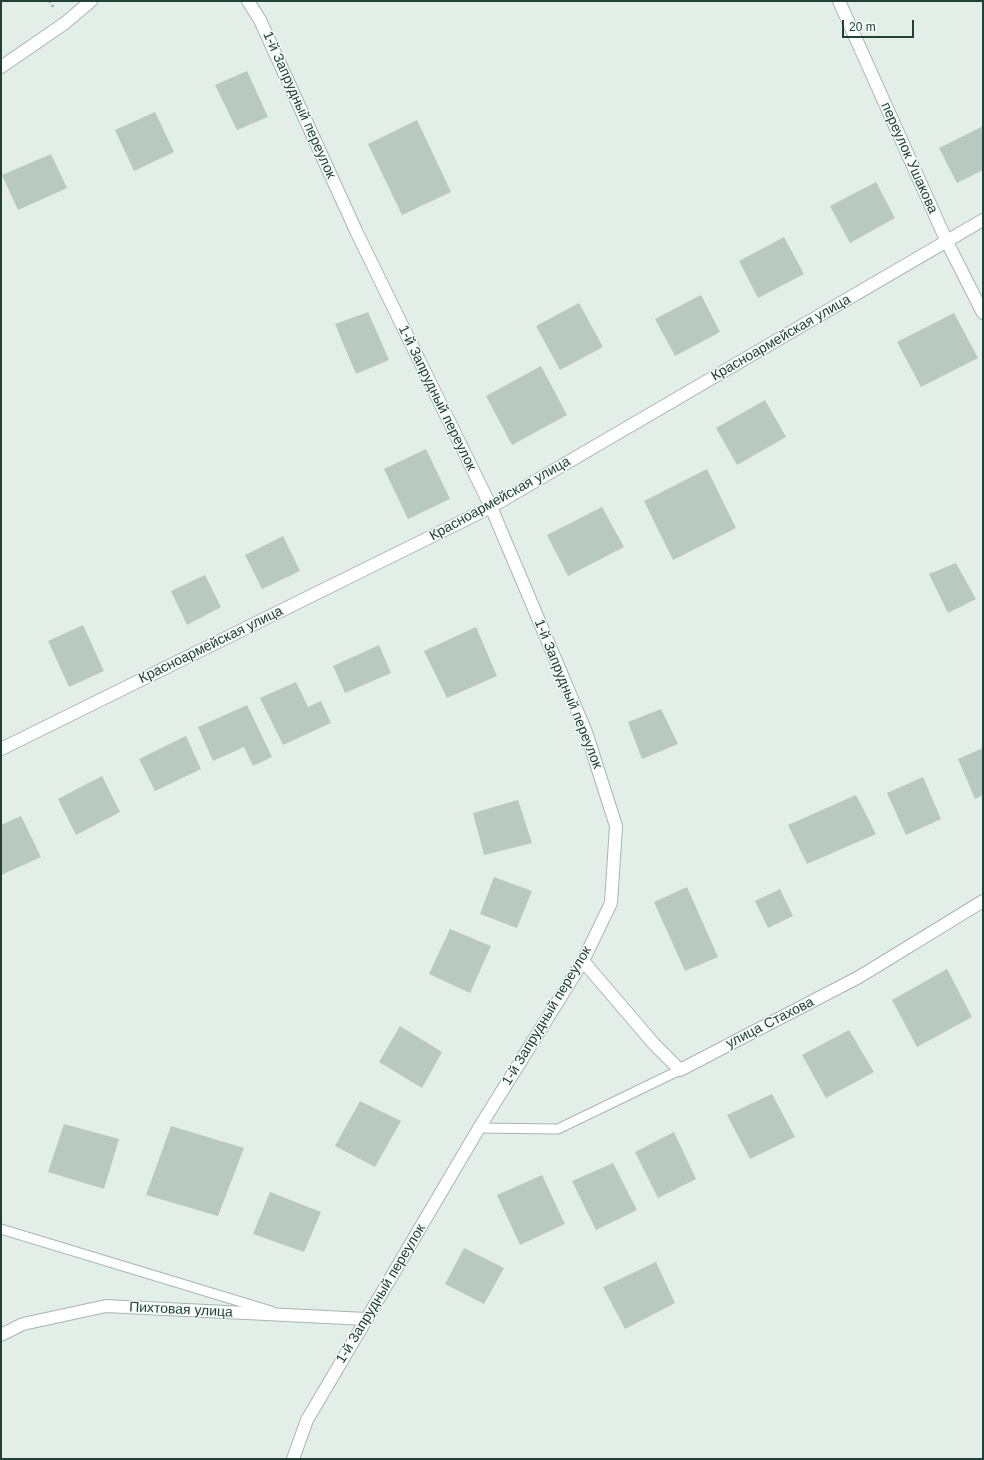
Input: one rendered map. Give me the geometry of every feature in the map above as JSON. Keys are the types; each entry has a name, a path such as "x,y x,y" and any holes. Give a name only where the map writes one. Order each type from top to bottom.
{"street":[{"path":"1,67 65,23 90,1"},
{"name":"1-й Запрудный переулок","path":"248,1 260,20 357,233 491,507 586,732 616,826 611,903 583,962 479,1128 307,1420 293,1459"},
{"name":"переулок Ушакова","path":"839,1 947,242 983,313"},
{"name":"Красноармейская улица","path":"1,749 491,507 983,220"},
{"name":"улица Стахова","path":"680,1070 859,977 983,901"},
{"path":"583,962 654,1044 680,1070"},
{"name":"Пихтовая улица","path":"1,1335 23,1324 106,1306 366,1319"}],"lane":[{"path":"479,1128 558,1129 680,1070"},
{"path":"1,1229 286,1316"}],"building":[{"path":"247,71 268,117 237,130 215,85"},
{"path":"155,112 174,152 134,171 115,130"},
{"path":"417,120 451,192 402,215 368,144"},
{"path":"983,126 983,170 957,183 939,148"},
{"path":"51,154 67,188 18,210 2,175"},
{"path":"876,182 895,218 850,243 830,206"},
{"path":"784,237 804,274 758,298 739,261"},
{"path":"701,295 720,332 675,356 655,319"},
{"path":"579,303 603,347 560,370 536,326"},
{"path":"368,312 389,360 356,374 335,324"},
{"path":"954,313 978,358 921,387 897,342"},
{"path":"541,366 567,415 512,445 486,396"},
{"path":"765,400 786,437 737,465 716,428"},
{"path":"426,449 450,499 408,519 384,469"},
{"path":"707,469 736,528 673,560 644,501"},
{"path":"602,507 624,547 568,576 547,535"},
{"path":"283,536 300,571 262,589 245,555"},
{"path":"956,563 976,599 948,613 929,574"},
{"path":"205,575 221,607 187,625 171,591"},
{"path":"83,625 104,671 69,687 48,641"},
{"path":"476,627 497,676 447,698 424,651"},
{"path":"379,645 391,673 345,693 333,666"},
{"path":"296,682 308,707 321,701 331,723 283,745 260,698"},
{"path":"247,705 272,757 253,766 244,747 213,761 198,727"},
{"path":"661,709 678,744 642,759 628,722"},
{"path":"186,736 201,769 155,791 139,759"},
{"path":"983,748 983,795 975,799 958,759"},
{"path":"102,776 120,812 76,835 58,799"},
{"path":"923,777 941,819 906,835 887,793"},
{"path":"856,795 876,834 807,864 788,825"},
{"path":"518,800 532,843 484,855 473,813"},
{"path":"21,816 41,857 1,875 1,825"},
{"path":"494,877 532,891 517,928 480,914"},
{"path":"687,887 718,957 685,971 654,902"},
{"path":"780,889 793,916 768,928 755,901"},
{"path":"450,929 491,946 470,993 429,974"},
{"path":"947,969 972,1017 917,1047 892,1000"},
{"path":"400,1026 442,1052 422,1088 379,1062"},
{"path":"849,1030 874,1072 826,1098 802,1055"},
{"path":"772,1094 795,1137 750,1159 727,1115"},
{"path":"360,1101 401,1121 375,1167 335,1146"},
{"path":"64,1124 119,1139 104,1189 48,1172"},
{"path":"171,1126 244,1148 218,1216 146,1195"},
{"path":"674,1132 696,1179 658,1198 635,1152"},
{"path":"613,1163 637,1210 596,1230 572,1181"},
{"path":"542,1175 565,1224 520,1245 497,1195"},
{"path":"270,1192 321,1212 304,1252 253,1234"},
{"path":"464,1248 504,1268 484,1304 445,1284"},
{"path":"656,1262 675,1303 625,1329 603,1287"}]}
